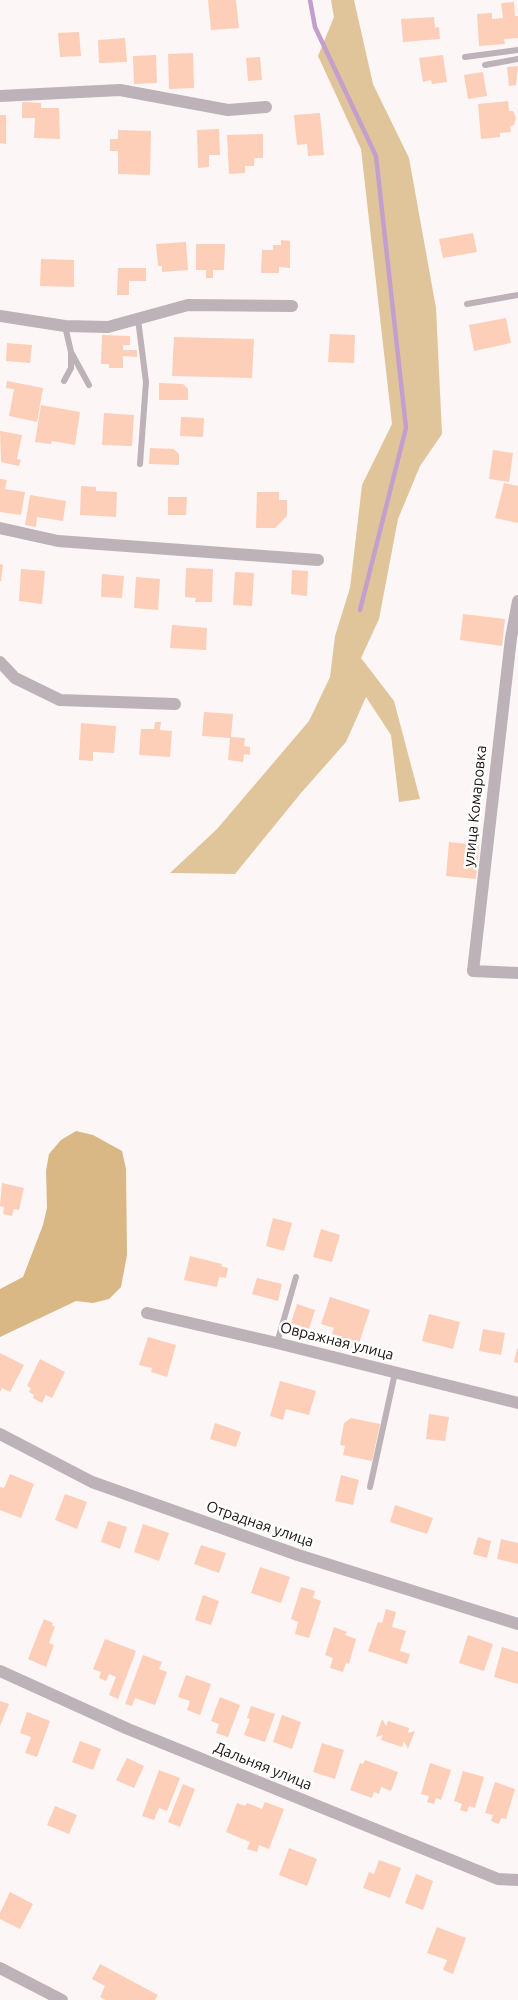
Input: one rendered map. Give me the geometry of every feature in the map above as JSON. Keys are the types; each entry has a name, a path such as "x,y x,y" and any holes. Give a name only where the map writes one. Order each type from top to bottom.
{"street":[{"path":"0,96 120,90 228,110 266,107"},
{"path":"0,316 65,326 108,327 188,305 292,306"},
{"path":"0,528 58,541 318,560"},
{"name":"улица Комаровка","path":"518,602 511,638 473,971 518,973"},
{"path":"0,662 15,678 60,700 175,704"},
{"name":"Овражная улица","path":"147,1313 278,1343 518,1403"},
{"name":"Отрадная улица","path":"0,1434 92,1482 298,1555 518,1624"},
{"name":"Дальняя улица","path":"0,1671 128,1729 470,1867 498,1878 518,1880"},
{"path":"0,1968 62,2000"}],"lane":[{"path":"465,57 518,50"},
{"path":"485,65 518,59"},
{"path":"467,304 518,295"},
{"path":"138,318 146,382 140,464"},
{"path":"64,381 71,368 71,352 65,326"},
{"path":"71,352 89,385"},
{"path":"278,1343 296,1277"},
{"path":"370,1487 395,1373"}],"shaded area":[{"path":"331,0 354,0 373,84 409,158 436,308 442,434 420,466 398,519 379,619 361,658 394,701 420,799 399,802 391,735 366,697 346,742 301,793 235,874 170,873 217,829 309,721 330,677 335,636 350,588 362,485 392,424 361,149 318,56 334,17"},
{"path":"76,1131 93,1135 122,1151 126,1169 127,1255 121,1287 109,1299 93,1303 76,1301 0,1337 0,1289 23,1277 43,1225 47,1208 46,1171 49,1154 61,1140"}],"building":[{"path":"208,0 236,0 239,28 211,30"},
{"path":"514,2 515,16 518,16 518,38 504,39 505,44 479,46 477,14 492,13 492,19 503,18 501,3"},
{"path":"434,17 435,28 439,27 440,39 403,42 401,19"},
{"path":"79,32 81,56 60,57 58,33"},
{"path":"125,38 127,62 99,63 98,40"},
{"path":"193,53 194,88 169,89 168,54"},
{"path":"156,55 157,83 134,84 133,56"},
{"path":"443,55 447,82 432,84 431,80 423,82 419,58"},
{"path":"260,57 262,80 248,81 246,58"},
{"path":"518,66 516,85 509,86 507,67"},
{"path":"483,72 487,96 468,99 464,75"},
{"path":"508,101 509,111 513,111 516,118 514,125 510,126 511,132 500,133 500,137 481,139 478,104"},
{"path":"22,102 41,103 41,108 59,108 60,139 34,138 35,118 22,118"},
{"path":"320,113 324,155 308,156 307,144 297,145 294,115"},
{"path":"0,115 6,115 6,144 0,143"},
{"path":"219,129 220,155 209,155 209,167 198,168 197,130"},
{"path":"118,130 151,131 150,175 118,174 118,151 110,151 110,139 118,139"},
{"path":"263,134 263,158 254,158 254,166 245,166 245,173 229,174 227,135"},
{"path":"473,233 477,252 443,258 439,239"},
{"path":"281,240 290,241 290,268 279,267 279,273 261,273 262,250 273,250 273,245 281,245"},
{"path":"186,242 188,270 162,272 162,266 158,266 156,244"},
{"path":"196,244 225,244 224,270 213,270 213,278 206,278 206,270 196,270"},
{"path":"41,259 74,260 74,287 40,286"},
{"path":"118,268 146,268 146,281 129,281 129,295 117,295"},
{"path":"506,318 511,343 474,351 469,325"},
{"path":"330,334 355,335 354,363 328,362"},
{"path":"102,335 130,336 130,345 123,345 123,350 137,350 137,357 123,356 123,368 109,368 109,364 101,364"},
{"path":"174,337 254,339 252,378 172,376"},
{"path":"7,343 32,345 30,363 6,361"},
{"path":"7,381 43,388 37,422 9,416 14,389 6,388"},
{"path":"159,383 183,384 188,389 188,400 159,400"},
{"path":"41,405 80,412 75,445 52,441 51,444 35,442"},
{"path":"104,413 134,415 132,446 102,445"},
{"path":"181,417 204,418 203,437 180,436"},
{"path":"0,431 22,435 17,459 21,460 19,466 1,462"},
{"path":"150,448 174,449 179,454 179,465 149,464"},
{"path":"493,450 513,453 509,482 489,479"},
{"path":"0,479 7,480 5,489 25,492 21,515 0,512"},
{"path":"504,483 518,486 518,523 495,518"},
{"path":"81,486 96,487 96,491 117,492 116,517 80,515"},
{"path":"257,492 279,492 279,500 287,500 287,516 275,528 256,528"},
{"path":"30,495 66,501 63,521 37,517 36,527 25,525"},
{"path":"168,497 187,497 186,515 168,515"},
{"path":"0,564 3,565 1,581 0,581"},
{"path":"186,568 213,569 212,602 195,602 196,598 185,597"},
{"path":"21,569 45,571 42,604 19,601"},
{"path":"292,570 308,571 307,596 291,594"},
{"path":"235,572 254,573 252,606 233,605"},
{"path":"102,574 124,576 122,598 101,597"},
{"path":"136,577 160,579 158,610 134,608"},
{"path":"463,614 505,619 502,646 460,640"},
{"path":"172,625 207,628 206,650 170,648"},
{"path":"204,712 233,714 231,737 245,738 244,746 250,747 250,755 244,754 243,762 228,760 230,738 202,736"},
{"path":"155,722 161,722 160,730 172,731 170,757 139,755 141,729 154,729"},
{"path":"81,723 116,726 114,753 93,752 93,761 79,760"},
{"path":"449,842 479,845 476,879 446,876"},
{"path":"2,1183 24,1188 19,1210 14,1209 12,1216 3,1214 4,1207 0,1206"},
{"path":"273,1218 292,1223 284,1251 266,1246"},
{"path":"321,1229 340,1235 332,1262 313,1257"},
{"path":"190,1256 222,1264 221,1266 228,1268 226,1278 219,1277 217,1287 184,1280"},
{"path":"257,1278 282,1284 278,1301 252,1294"},
{"path":"330,1297 370,1310 357,1349 339,1343 341,1337 332,1334 334,1328 321,1324"},
{"path":"297,1304 315,1310 309,1329 291,1323"},
{"path":"429,1314 460,1322 453,1349 422,1341"},
{"path":"483,1329 505,1333 501,1355 479,1351"},
{"path":"148,1337 176,1345 167,1377 151,1372 152,1368 139,1365"},
{"path":"518,1349 518,1363 514,1362"},
{"path":"0,1353 24,1365 10,1392 2,1388 0,1392"},
{"path":"40,1359 65,1372 52,1398 46,1395 42,1403 33,1398 34,1395 29,1392 31,1388 27,1386"},
{"path":"280,1381 316,1391 309,1415 286,1409 283,1420 270,1416"},
{"path":"429,1414 449,1417 445,1441 426,1439"},
{"path":"351,1418 380,1424 372,1461 343,1455 345,1446 340,1445 344,1423"},
{"path":"215,1423 241,1432 236,1447 210,1439"},
{"path":"10,1474 34,1484 21,1518 0,1510 0,1487 4,1488"},
{"path":"341,1475 359,1480 353,1505 335,1501"},
{"path":"65,1494 87,1502 77,1529 55,1520"},
{"path":"395,1505 433,1518 427,1534 390,1522"},
{"path":"108,1521 127,1527 120,1549 101,1542"},
{"path":"143,1524 169,1533 159,1561 134,1552"},
{"path":"478,1537 491,1541 487,1558 473,1554"},
{"path":"501,1539 518,1543 518,1564 497,1559"},
{"path":"201,1545 226,1553 219,1573 194,1564"},
{"path":"260,1567 290,1577 281,1603 251,1593"},
{"path":"301,1587 315,1591 313,1598 321,1601 309,1638 295,1634 298,1622 291,1619"},
{"path":"203,1595 219,1601 211,1625 195,1620"},
{"path":"386,1609 396,1612 392,1627 406,1631 400,1651 410,1654 407,1664 368,1651 378,1622 382,1623"},
{"path":"44,1619 53,1623 52,1625 55,1627 49,1643 54,1645 46,1667 28,1659"},
{"path":"334,1627 347,1632 345,1635 356,1639 349,1664 346,1663 343,1672 330,1668 333,1658 325,1655"},
{"path":"468,1635 493,1644 484,1671 459,1663"},
{"path":"105,1639 136,1651 118,1699 109,1695 116,1677 109,1674 106,1681 99,1678 101,1672 93,1669"},
{"path":"502,1647 518,1652 518,1684 494,1677"},
{"path":"143,1655 162,1662 159,1669 167,1672 155,1705 135,1698 132,1706 125,1704"},
{"path":"186,1675 211,1684 200,1715 187,1710 190,1701 178,1697"},
{"path":"220,1697 240,1705 228,1737 216,1733 219,1724 211,1721"},
{"path":"0,1701 9,1704 0,1726"},
{"path":"251,1706 275,1714 265,1742 244,1735 250,1719 247,1718"},
{"path":"27,1712 50,1721 37,1757 25,1753 31,1737 20,1733"},
{"path":"282,1715 301,1722 292,1749 273,1742"},
{"path":"382,1719 386,1726 388,1721 409,1728 408,1733 415,1731 408,1749 404,1741 402,1747 381,1740 383,1735 376,1737"},
{"path":"80,1741 101,1749 93,1770 72,1762"},
{"path":"322,1743 344,1750 335,1779 313,1772"},
{"path":"127,1758 144,1766 134,1788 116,1780"},
{"path":"365,1760 398,1772 391,1791 381,1787 379,1794 374,1792 372,1798 350,1790 360,1763 363,1764"},
{"path":"430,1763 451,1770 441,1800 436,1798 434,1804 427,1802 429,1796 421,1794"},
{"path":"159,1770 180,1778 167,1811 159,1808 154,1820 142,1816"},
{"path":"463,1771 484,1777 475,1808 469,1806 467,1812 460,1810 462,1804 454,1801"},
{"path":"495,1782 515,1789 506,1819 501,1818 499,1824 491,1821 493,1815 485,1813"},
{"path":"183,1784 195,1789 180,1827 168,1822"},
{"path":"265,1802 284,1809 269,1849 259,1845 257,1852 247,1849 250,1842 226,1832 237,1803 245,1806 247,1803 262,1809"},
{"path":"55,1806 77,1815 69,1834 47,1825"},
{"path":"289,1848 317,1859 307,1886 279,1875"},
{"path":"379,1860 401,1868 390,1898 363,1888 369,1872 374,1874"},
{"path":"416,1874 433,1881 423,1910 405,1903"},
{"path":"10,1892 33,1904 20,1929 0,1919 0,1913"},
{"path":"437,1927 466,1938 453,1974 443,1970 447,1960 427,1953"},
{"path":"100,1964 158,1995 155,2000 106,2000 100,1997 105,1986 92,1979"}],"waterway":[{"path":"310,0 315,27 376,156 406,428 360,610"}]}
